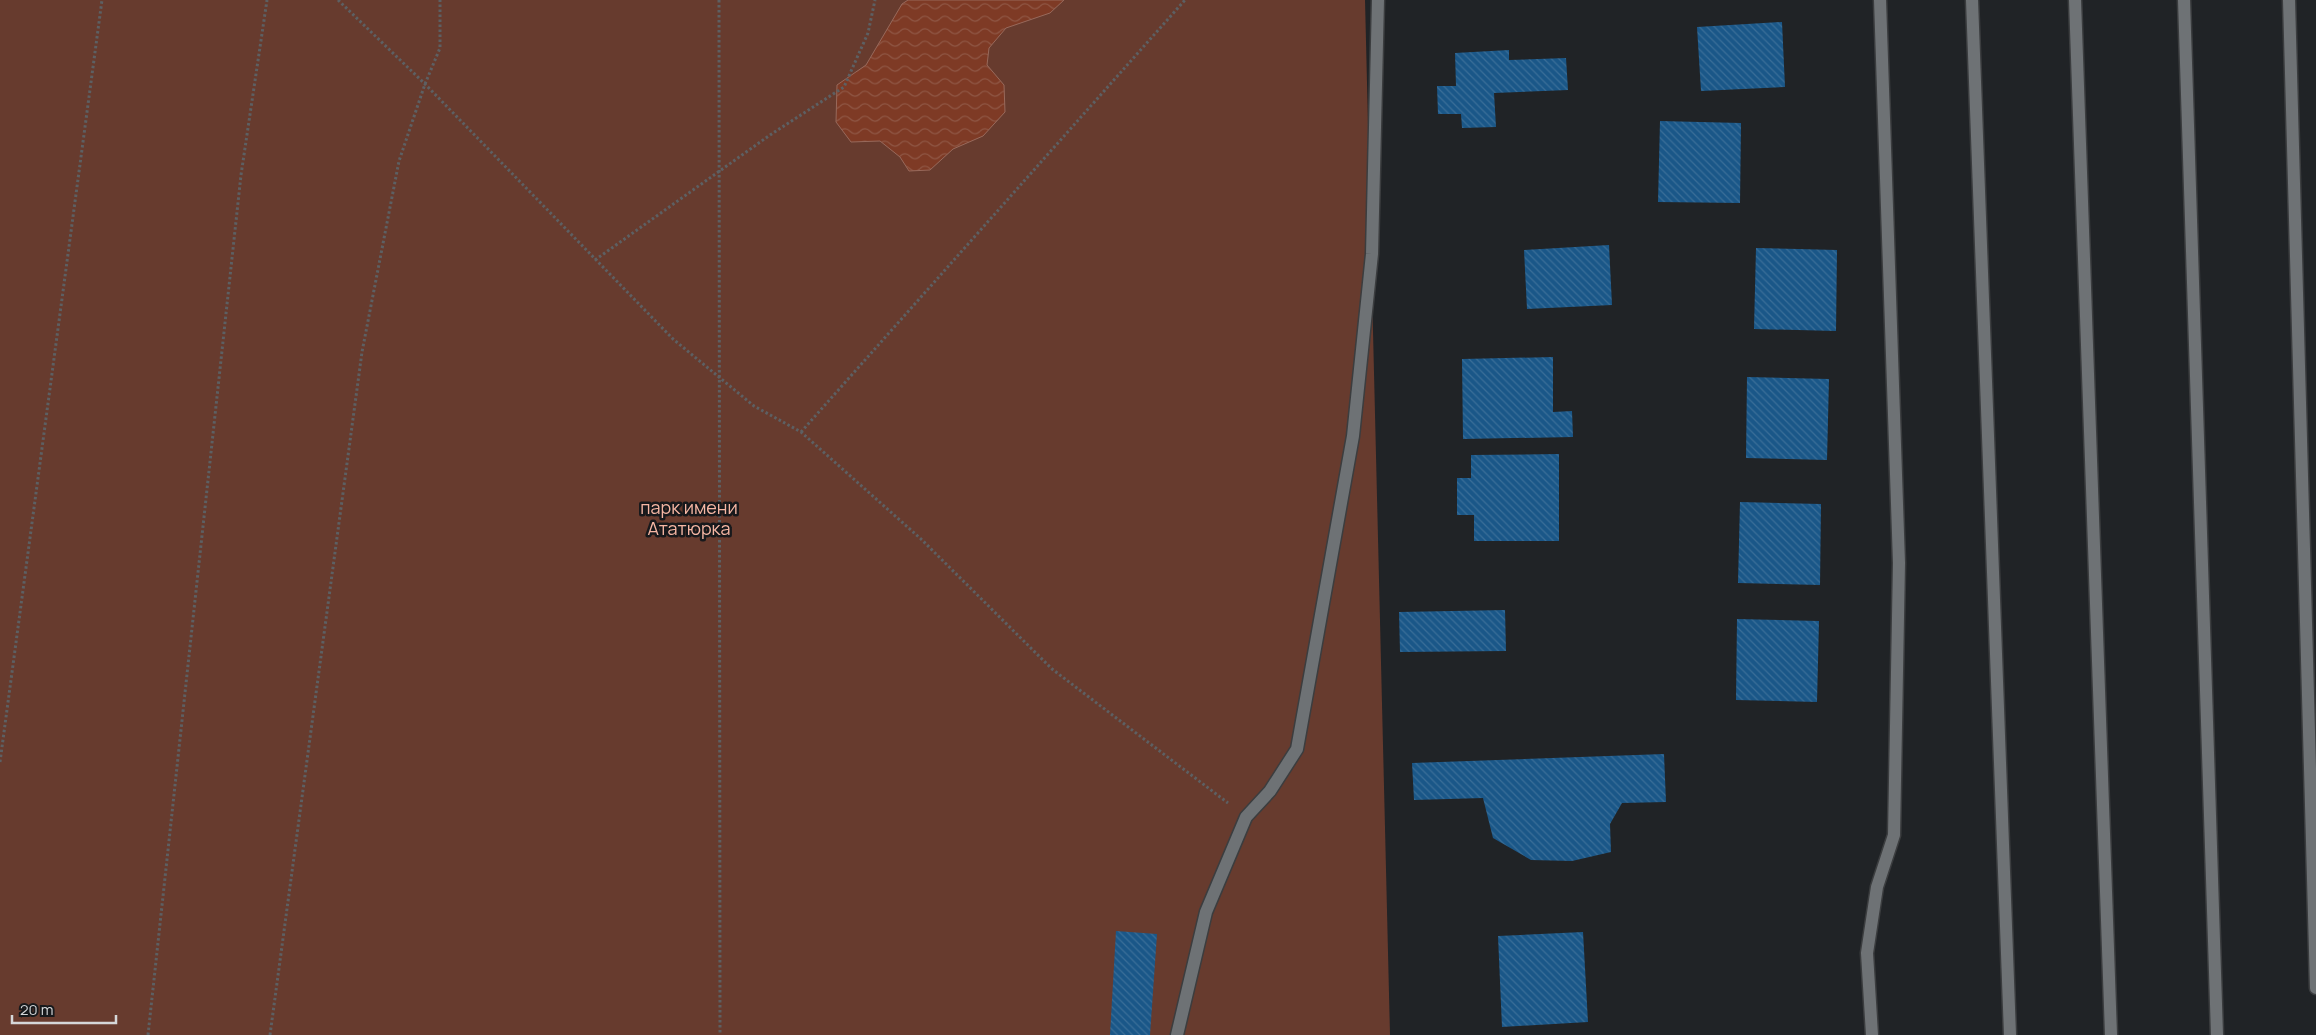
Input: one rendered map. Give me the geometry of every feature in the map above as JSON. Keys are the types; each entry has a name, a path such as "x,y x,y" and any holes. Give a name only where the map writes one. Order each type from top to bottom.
{"street":[{"path":"1177,1035 1206,912 1246,818 1270,791 1297,749 1354,436 1372,254 1378,0"},
{"path":"1872,1035 1867,954 1877,887 1894,834 1899,563 1880,0"},
{"path":"1972,0 2010,1035"},
{"path":"2075,0 2111,1035"},
{"path":"2184,0 2217,1035"},
{"path":"2289,0 2316,988"}],"path":[{"path":"0,762 102,0"},
{"path":"148,1035 241,175 267,0"},
{"path":"338,0 425,84 673,338 754,406 802,432 921,539 1052,670 1246,818"},
{"path":"270,1035 362,352 399,161 425,84 440,48 440,0"},
{"path":"719,0 720,1035"},
{"path":"595,260 770,135 844,87 868,33 874,0"},
{"path":"802,432 1185,0"}],"green space":[{"name":"парк имени Ататюрка","path":"0,0 1365,0 1390,1035 0,1035"}],"water":[{"path":"908,0 1064,0 1050,13 1006,28 989,48 987,65 1004,85 1005,112 983,136 953,149 930,170 909,171 900,157 880,141 851,142 836,122 837,85 866,65 902,4"}],"building":[{"path":"1782,22 1785,87 1701,91 1697,27"},
{"path":"1509,50 1509,60 1566,58 1568,90 1494,93 1496,127 1462,128 1461,114 1438,114 1437,86 1456,86 1455,53"},
{"path":"1660,121 1741,123 1740,203 1658,202"},
{"path":"1609,245 1612,305 1527,309 1524,250"},
{"path":"1756,248 1837,250 1836,331 1754,329"},
{"path":"1553,357 1553,412 1572,411 1573,437 1463,439 1462,359"},
{"path":"1747,377 1829,379 1827,460 1746,458"},
{"path":"1559,454 1559,541 1474,541 1474,515 1457,515 1457,478 1471,478 1471,455"},
{"path":"1740,502 1821,504 1820,585 1738,583"},
{"path":"1505,610 1506,651 1400,652 1399,612"},
{"path":"1737,619 1819,621 1817,702 1736,700"},
{"path":"1664,754 1666,802 1622,803 1610,824 1611,852 1572,861 1531,860 1493,838 1483,798 1414,800 1412,763"},
{"path":"1116,931 1157,934 1150,1035 1110,1035"},
{"path":"1583,932 1588,1022 1502,1027 1498,936"}]}
